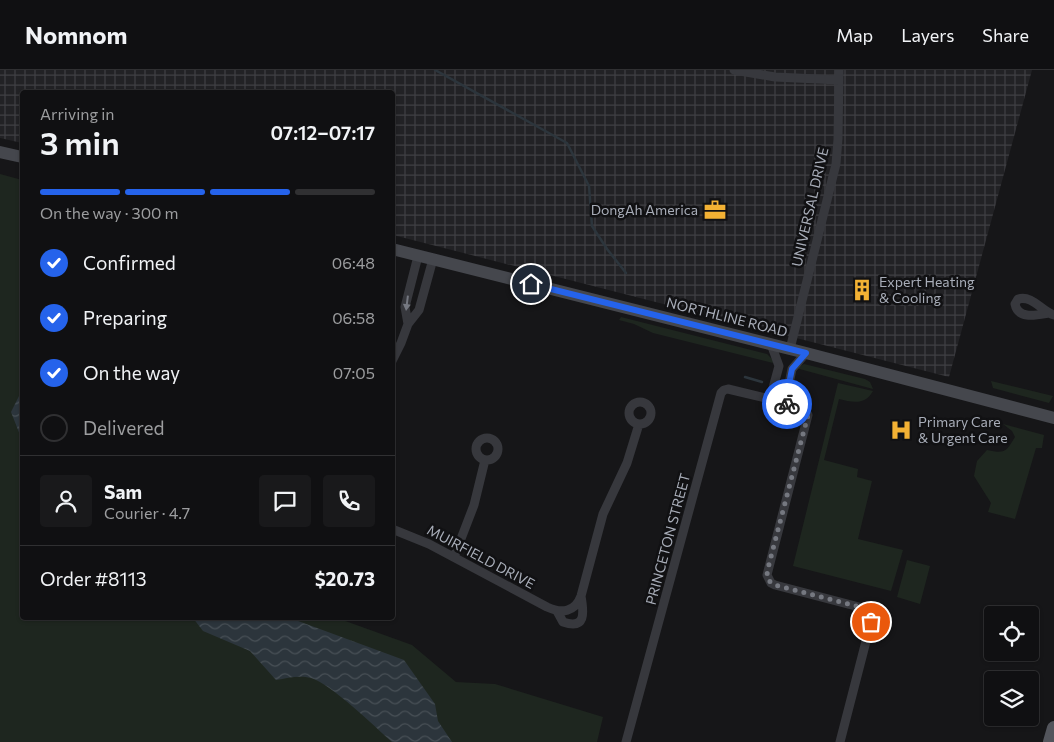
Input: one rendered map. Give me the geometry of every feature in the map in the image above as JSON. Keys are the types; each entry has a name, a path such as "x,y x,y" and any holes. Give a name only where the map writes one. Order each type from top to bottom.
{"main road":[{"path":"0,152 20,157"},
{"name":"NORTHLINE ROAD","path":"395,250 771,344 1054,418"},
{"path":"1050,742 1054,728"}],"street":[{"path":"734,70 774,77 839,80"},
{"name":"UNIVERSAL DRIVE","path":"790,349 836,164 839,70"},
{"path":"408,324 406,306 418,256"},
{"path":"395,354 408,324 419,310 433,259"},
{"path":"770,399 779,366 771,344"},
{"path":"785,403 792,369 806,353"},
{"name":"PRINCETON STREET","path":"626,742 721,393 728,389 802,407 808,415 767,572 768,580 775,585 864,608 871,616 840,742"},
{"path":"557,611 562,612 574,608 581,596 603,514 627,463 639,424"},
{"path":"454,557 472,510 485,460"},
{"name":"MUIRFIELD DRIVE","path":"395,530 454,557 557,611 562,622 576,624 580,621 584,612 581,596"}],"shaded area":[{"path":"0,70 1032,70 949,377 395,236 395,90 20,90 20,143 0,138"},
{"path":"0,174 20,179 20,620 343,620 412,645 456,682 495,684 603,717 597,742 0,742"},
{"path":"621,317 767,354 773,360 773,363 653,333 634,324 619,320"},
{"path":"804,364 865,379 870,382 873,389 796,368"},
{"path":"991,381 1053,396 1049,403 993,388"},
{"path":"838,383 873,391 866,399 858,402 839,399 824,460 858,469 857,477 872,481 858,539 903,550 891,591 793,566"},
{"path":"1003,424 1044,435 1042,448 1036,448 1015,519 988,512 991,503 974,476 977,461 987,450 1004,451 1015,437 1012,431"},
{"path":"907,560 930,566 920,604 897,597"}],"water":[{"path":"20,394 20,435 11,412"},
{"path":"195,620 295,620 404,660 435,704 438,721 452,742 392,742 330,688 311,678 294,677 276,680 250,651 203,631"}],"waterway":[{"path":"435,70 567,143 589,186 592,226 626,273"},
{"path":"745,377 762,382"}],"way so far":[{"path":"787,404 802,407 808,415 767,572 768,580 775,585 864,608 871,616 871,622"}],"place":[{"name":"DongAh America","path":"715,210"},
{"name":"Expert Heating & Cooling","path":"862,290"},
{"name":"Primary Care & Urgent Care","path":"901,430"}],"route":[{"path":"531,284 806,353 792,369 785,403 787,404"}]}
